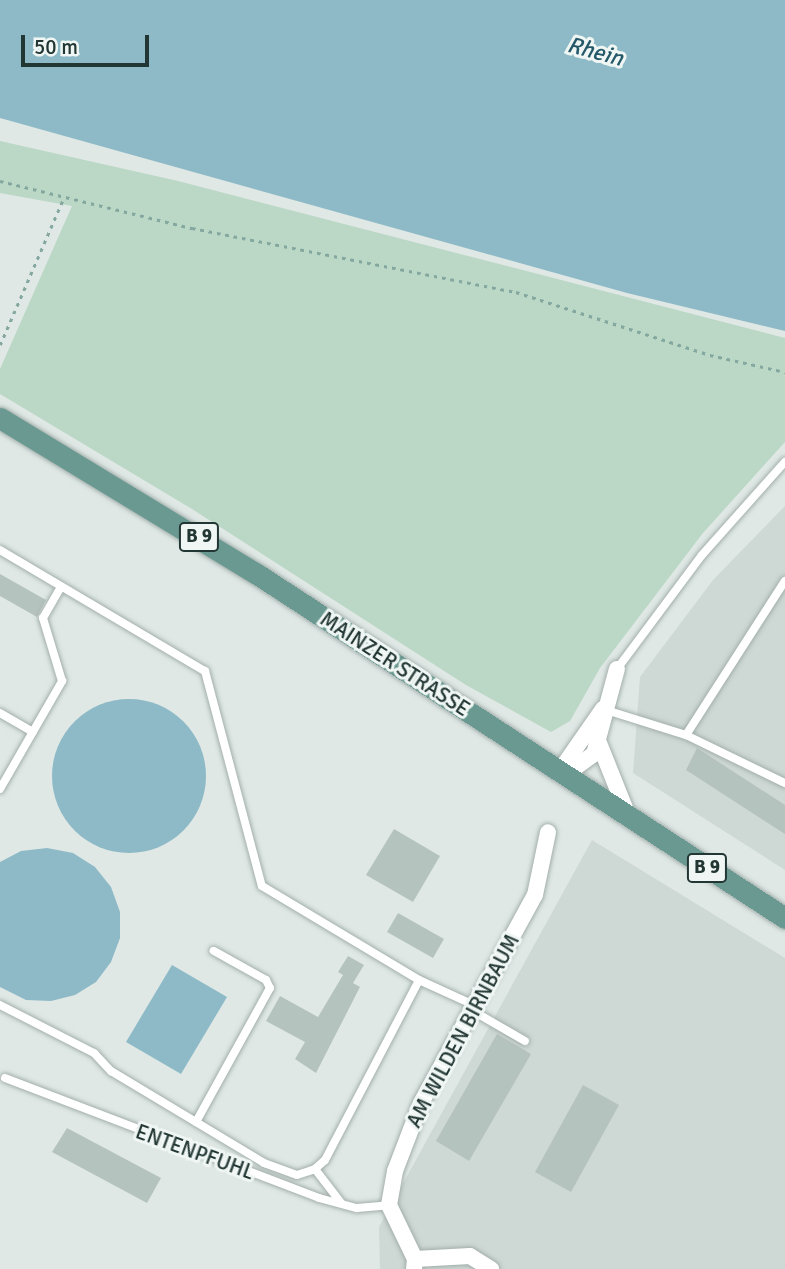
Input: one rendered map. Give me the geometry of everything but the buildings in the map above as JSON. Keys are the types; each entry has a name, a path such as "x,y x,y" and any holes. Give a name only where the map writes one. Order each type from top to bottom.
{"main road":[{"name":"MAINZER STRASSE","path":"0,418 246,567 785,918"}],"street":[{"path":"562,774 589,760 599,743 603,709 617,669"},
{"path":"562,774 603,709"},
{"path":"599,743 629,818"},
{"name":"AM WILDEN BIRNBAUM","path":"389,1205 394,1171 421,1103 475,1009 535,895 548,832"},
{"path":"389,1205 414,1264 470,1256 491,1269"}],"lane":[{"path":"617,669 702,555 785,462"},
{"path":"0,551 205,671 262,886 419,980 475,1009 525,1041"},
{"path":"686,735 785,581"},
{"path":"0,789 62,681 43,618 61,587"},
{"path":"603,709 686,735 785,783"},
{"path":"0,713 33,732"},
{"path":"196,1122 270,988 265,980 214,951"},
{"path":"0,1005 94,1053 111,1071 196,1122 284,1171 297,1175 315,1169 345,1125 419,980"},
{"name":"ENTENPFUHL","path":"5,1078 135,1130 342,1204 389,1205"},
{"path":"315,1169 342,1204"}],"path":[{"path":"0,181 192,228 516,292 710,355 785,372"},
{"path":"0,345 64,197"}],"shaded area":[{"path":"785,506 785,870 633,773 640,677 713,580"},
{"path":"592,840 785,958 785,1269 380,1269 379,1227"}],"green space":[{"path":"0,141 178,181 785,338 785,442 703,533 600,668 570,721 551,732 466,685 192,509 0,394 0,369 72,206 0,193"}],"water":[{"name":"Rhein","path":"0,0 785,0 785,331 627,293 0,118"},
{"path":"129,699 158,705 183,722 200,747 206,776 200,805 183,830 158,847 129,853 100,847 75,830 58,805 52,776 58,747 75,722 100,705"},
{"path":"47,848 73,853 95,867 111,887 120,912 120,938 111,962 96,982 75,995 51,1001 26,1000 0,987 0,862 21,851"},
{"path":"172,965 227,997 181,1074 126,1042"}]}
